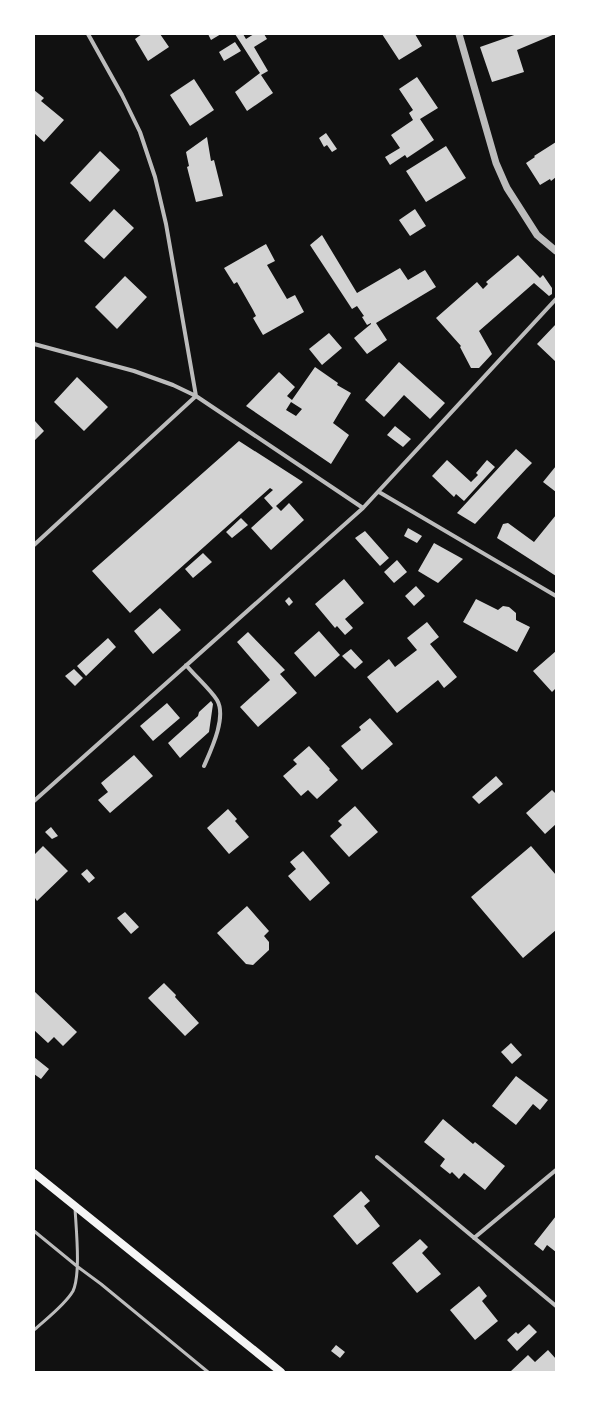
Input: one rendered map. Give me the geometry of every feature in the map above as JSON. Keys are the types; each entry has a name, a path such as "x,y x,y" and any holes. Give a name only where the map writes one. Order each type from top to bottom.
{"main road":[{"path":"34,1172 281,1372"}],"street":[{"path":"88,34 122,95 140,132 156,177 166,224 196,396"},
{"path":"459,34 496,163 507,188 537,235 556,251"},
{"path":"34,801 363,508 556,300"},
{"path":"34,344 134,371 173,385 196,396 363,508"},
{"path":"34,545 196,396"},
{"path":"379,492 556,596"},
{"path":"186,665 218,701 220,714 217,734 204,766"},
{"path":"377,1157 556,1306"},
{"path":"474,1238 556,1170"}],"lane":[{"path":"34,1330 60,1306 73,1290 78,1267 74,1205"},
{"path":"34,1231 208,1372"}],"building":[{"path":"142,34 160,34 169,47 148,61 135,39"},
{"path":"208,34 221,34 211,40"},
{"path":"235,34 243,34 246,39 254,34 264,34 267,39 254,47 268,71 261,75 273,93 247,111 235,92 260,73"},
{"path":"382,34 415,34 422,46 399,60"},
{"path":"517,34 555,34 517,50 524,72 492,82 480,47"},
{"path":"235,42 241,51 224,61 219,52"},
{"path":"417,77 438,108 420,119 434,140 407,158 405,155 390,165 385,157 400,148 391,135 413,120 409,113 413,110 399,89"},
{"path":"194,79 214,110 190,126 170,95"},
{"path":"34,90 44,98 41,101 64,120 44,142 34,133"},
{"path":"326,133 337,149 332,152 327,145 324,147 319,138"},
{"path":"207,137 211,161 214,160 223,196 196,202 187,167 189,166 186,152"},
{"path":"556,142 556,177 551,181 550,179 540,185 526,163"},
{"path":"446,146 466,178 426,202 406,171"},
{"path":"100,151 120,170 90,202 70,183"},
{"path":"114,209 134,228 104,259 84,241"},
{"path":"415,209 426,226 410,236 399,220"},
{"path":"322,235 357,293 400,268 408,280 425,270 436,287 376,323 387,340 367,354 354,338 371,323 367,325 362,317 364,316 357,306 352,309 310,245"},
{"path":"266,244 275,261 267,265 287,299 295,295 304,312 263,335 253,318 256,316 237,282 234,284 224,268"},
{"path":"518,255 540,278 543,275 552,288 552,294 549,296 534,283 479,331 492,354 479,368 471,368 460,347 461,346 436,318 477,282 483,289 488,284 486,282"},
{"path":"125,276 147,297 117,329 95,307"},
{"path":"556,324 556,362 537,344"},
{"path":"329,333 342,348 322,365 309,349"},
{"path":"399,362 445,403 430,419 404,395 384,417 365,400"},
{"path":"315,367 338,383 337,385 351,393 333,423 349,435 331,464 246,406 279,372 295,387 287,396 292,400","holes":["291,402 302,409 296,416 286,410"]},
{"path":"77,377 108,407 84,431 54,402"},
{"path":"35,421 44,431 34,441 34,423"},
{"path":"395,426 411,439 403,447 387,435"},
{"path":"239,441 303,482 276,506 281,511 289,503 304,520 271,550 251,528 273,508 264,498 273,490 270,488 130,613 92,571"},
{"path":"516,449 532,463 475,524 457,513"},
{"path":"447,460 471,482 478,475 476,473 487,460 495,467 464,501 456,494 454,497 432,476"},
{"path":"556,466 556,492 543,482"},
{"path":"556,515 556,576 497,538 503,524 508,523 534,542"},
{"path":"241,518 248,525 232,538 226,532"},
{"path":"408,528 422,536 417,543 404,536"},
{"path":"365,531 389,558 380,566 355,538"},
{"path":"434,543 463,559 438,583 418,571"},
{"path":"203,553 212,562 193,578 185,569"},
{"path":"397,560 407,572 394,583 384,572"},
{"path":"344,579 364,603 345,619 353,628 345,635 337,626 335,628 315,604"},
{"path":"416,586 425,596 414,606 405,596"},
{"path":"289,597 293,602 289,606 285,601"},
{"path":"476,599 498,610 503,606 509,607 516,613 516,620 530,627 517,652 463,622"},
{"path":"160,608 181,630 153,654 134,631"},
{"path":"427,622 439,637 430,644 457,677 444,688 438,680 397,713 367,677 389,659 395,667 417,650 407,638"},
{"path":"319,631 340,655 315,677 294,653"},
{"path":"248,632 285,670 280,674 297,693 258,727 240,707 270,680 237,642"},
{"path":"108,638 116,647 86,676 77,666"},
{"path":"351,649 363,662 355,669 342,656"},
{"path":"556,651 556,688 552,692 533,671"},
{"path":"74,669 83,678 75,686 65,676"},
{"path":"211,701 213,704 209,732 180,758 168,743 198,716 199,712"},
{"path":"167,703 180,718 153,741 140,726"},
{"path":"370,718 393,744 362,770 341,746 361,730 359,727"},
{"path":"309,746 338,780 317,799 308,790 301,796 283,776 297,764 293,760"},
{"path":"134,755 153,776 110,813 98,800 108,792 101,783"},
{"path":"496,776 503,784 479,804 472,797"},
{"path":"552,790 556,794 556,824 545,834 526,813"},
{"path":"355,806 378,832 349,857 330,836 342,825 338,821"},
{"path":"228,809 237,819 235,821 249,837 229,854 207,828"},
{"path":"51,827 58,836 52,839 45,832"},
{"path":"43,846 68,871 37,901 35,898 34,899 34,855"},
{"path":"531,846 556,875 556,930 523,958 471,897"},
{"path":"303,851 330,883 310,901 288,876 296,869 290,862"},
{"path":"87,869 95,878 89,883 81,874"},
{"path":"247,906 269,931 264,936 269,942 269,950 253,965 246,964 217,933"},
{"path":"125,912 139,927 131,934 117,918"},
{"path":"164,983 199,1023 185,1036 148,998"},
{"path":"34,991 77,1032 63,1046 54,1037 48,1043 34,1030"},
{"path":"511,1043 522,1055 512,1064 501,1052"},
{"path":"34,1057 49,1069 41,1079 34,1074"},
{"path":"516,1076 548,1100 540,1110 533,1104 516,1125 492,1106"},
{"path":"443,1119 473,1144 475,1142 505,1166 485,1190 464,1173 459,1179 452,1172 450,1174 440,1166 445,1159 424,1142"},
{"path":"361,1191 370,1201 364,1206 380,1226 357,1245 333,1216"},
{"path":"556,1216 556,1252 547,1245 543,1251 534,1244"},
{"path":"420,1239 428,1247 422,1253 441,1274 417,1293 392,1263"},
{"path":"479,1286 487,1296 482,1301 498,1321 475,1340 450,1310"},
{"path":"529,1324 537,1332 517,1351 507,1340 516,1332 518,1334"},
{"path":"336,1345 345,1352 340,1358 331,1351"},
{"path":"548,1350 556,1359 556,1372 510,1372 528,1355 535,1362"}]}
